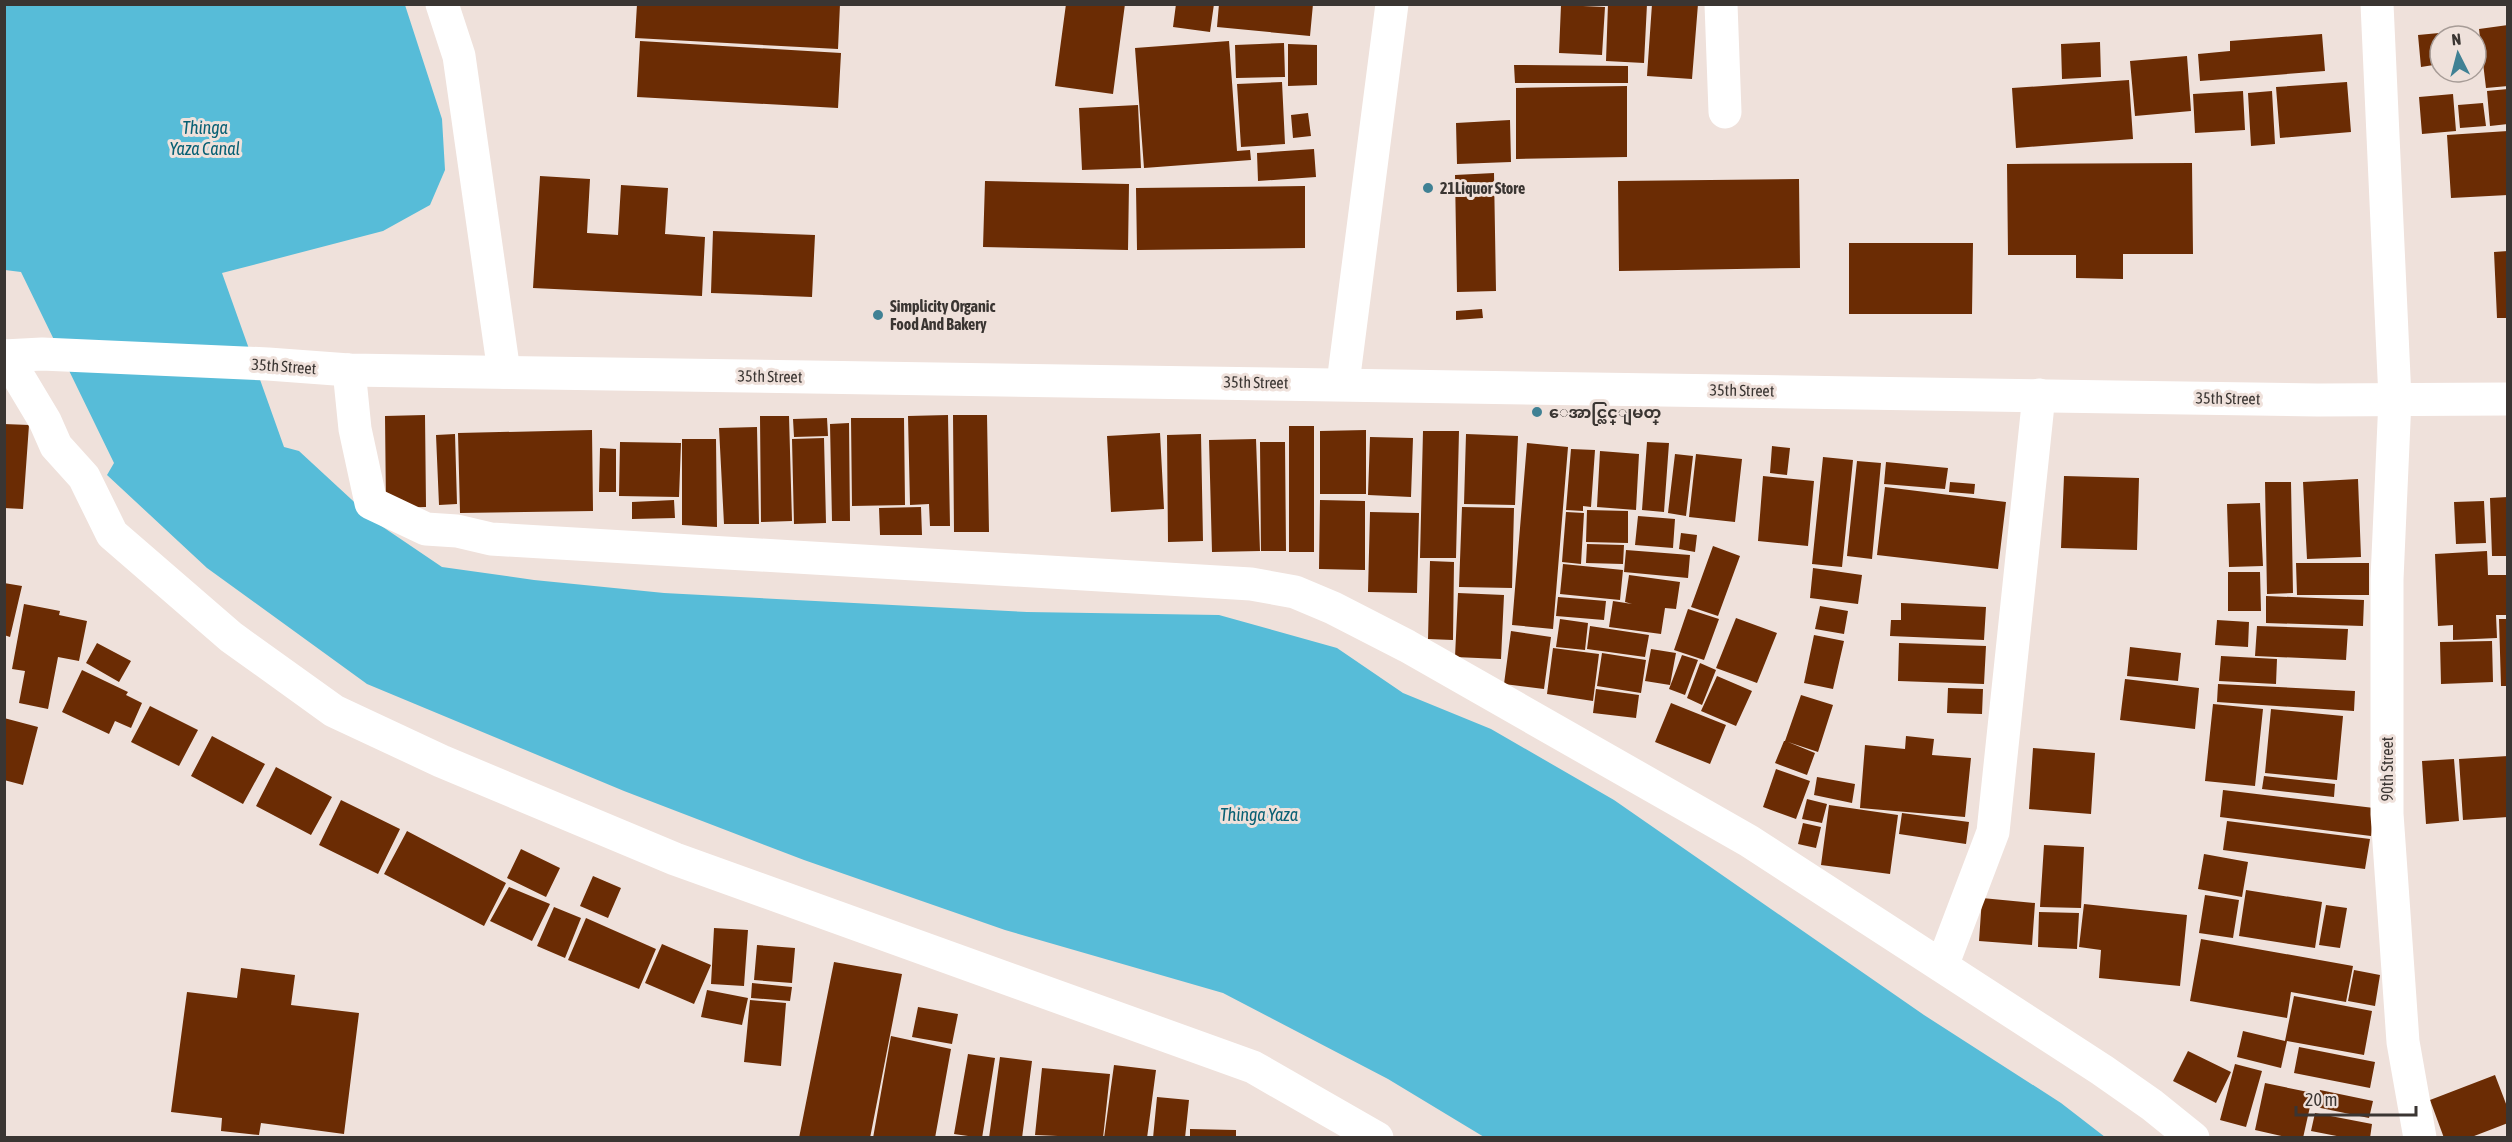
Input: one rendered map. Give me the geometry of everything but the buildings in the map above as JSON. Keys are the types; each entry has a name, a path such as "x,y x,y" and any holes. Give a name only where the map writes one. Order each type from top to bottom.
{"street":[{"path":"442,4 459,56 504,372"},
{"path":"1343,384 1392,4"},
{"path":"1721,4 1725,112"},
{"name":"90th Street","path":"2377,4 2395,399 2387,579 2387,814 2403,1042 2420,1137"},
{"name":"35th Street","path":"5,356 42,354 349,370 2038,395 2508,399"},
{"path":"5,356 45,421 56,446 84,477 112,534 231,637 334,711 441,761 675,859 1253,1067 1377,1137"},
{"path":"349,370 355,429 371,503 426,529 457,531 491,539 1251,584 1295,592 1333,608 1407,646 1738,836 2102,1070 2193,1137"},
{"path":"1942,966 1993,832 2038,395"}],"water":[{"name":"Thinga Yaza","path":"4,5 405,5 442,119 445,170 430,205 383,231 222,273 284,447 299,451 377,523 442,567 534,580 664,593 1027,612 1219,615 1337,648 1403,693 1491,729 1614,800 1924,1015 2061,1103 2105,1137 1484,1137 1388,1079 1223,993 1005,930 804,860 624,791 367,684 207,568 107,475 114,463 21,272 5,270"}],"place":[{"name":"21Liquor Store","path":"1428,188"},
{"name":"Simplicity Organic Food And Bakery","path":"878,315"},
{"name":"ေအာင္လြင္ျမတ္","path":"1537,412"}],"water label":[{"name":"Thinga Yaza Canal","path":"205,138"}]}
